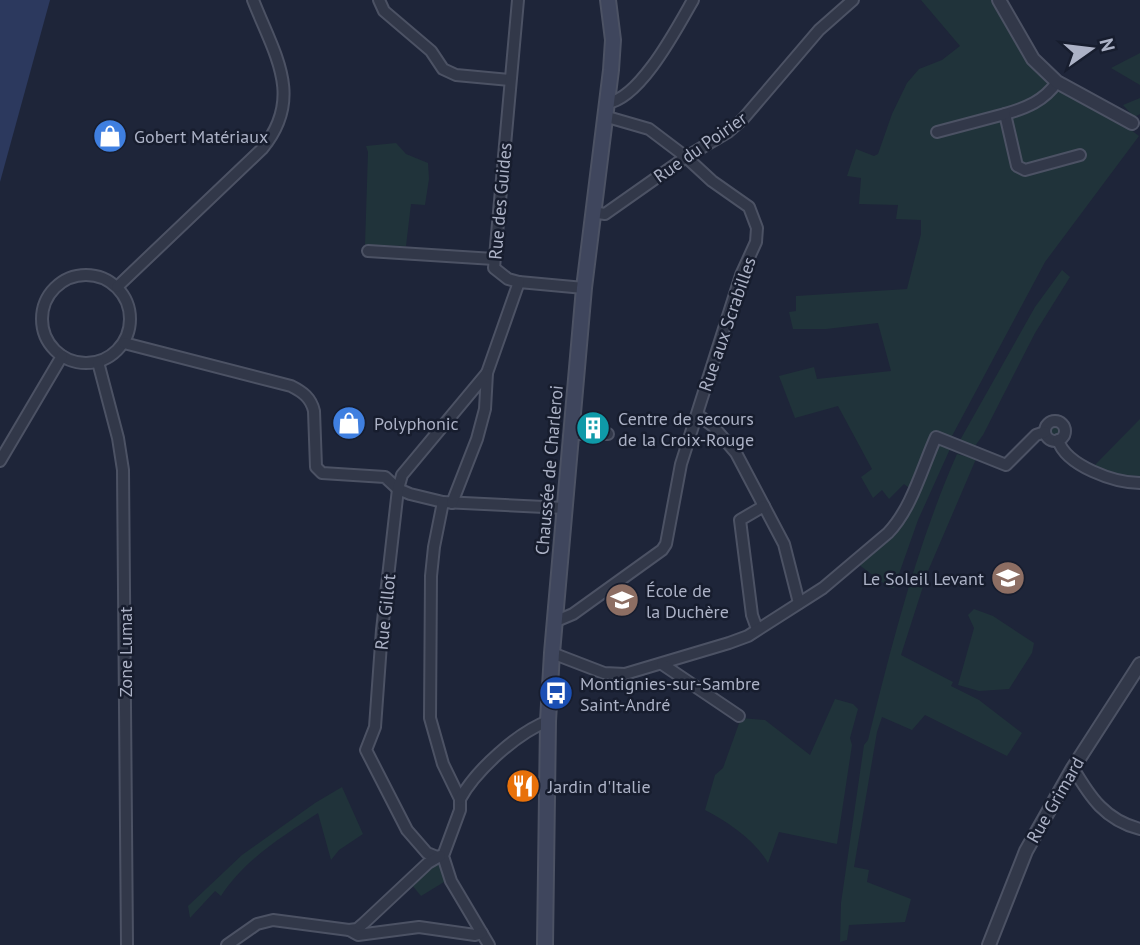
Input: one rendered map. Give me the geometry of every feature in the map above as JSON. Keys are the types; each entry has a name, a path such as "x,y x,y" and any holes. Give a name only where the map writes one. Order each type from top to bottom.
{"main road":[{"name":"Chaussée de Charleroi","path":"545,945 548,721 554,622 584,288 613,40 608,0"}],"street":[{"path":"117,287 262,149 279,124 284,106 284,87 253,0"},
{"path":"379,0 383,11 432,51 443,69 456,75 510,80"},
{"name":"Rue des Guides","path":"460,799 443,764 430,718 431,576 434,547 448,503 477,439 485,409 487,373 519,282 508,279 494,268 518,0"},
{"path":"606,109 629,93 665,49 693,0"},
{"name":"Rue du Poirier","path":"592,212 605,214 686,157 727,132 743,119 811,38 853,0"},
{"path":"999,0 1034,59 1057,82 1135,125"},
{"path":"937,132 1031,106 1057,82"},
{"name":"Rue aux Scrabilles","path":"606,109 649,129 712,181 749,207 755,219 758,236 741,275 698,415 713,426 736,453 784,544 799,603"},
{"path":"1005,114 1019,169 1030,169 1080,155"},
{"path":"368,251 494,259"},
{"path":"85,275 98,276 117,287 129,307 130,328 124,343 113,355 97,362 81,363 62,356 51,345 43,329 42,315 51,293 61,283 85,275"},
{"path":"519,282 584,288"},
{"path":"124,343 291,386 306,395 312,403 316,430 316,467 322,473 385,477 398,489 410,494 448,503 565,508"},
{"path":"0,461 62,356"},
{"name":"Zone Lumat","path":"97,362 118,438 123,470 127,945"},
{"name":"Rue Gillot","path":"440,856 427,853 407,830 366,750 375,727 382,630 398,489 402,475 487,373"},
{"path":"554,622 573,614 662,550 666,544 681,464 698,415"},
{"path":"552,653 604,673 625,674 748,636 823,588 895,525 936,437 1006,465 1036,435 1045,432 1050,422 1059,422 1065,430 1058,440 1049,439 1045,432"},
{"path":"572,434 608,434"},
{"path":"1058,440 1059,445 1078,464 1110,477 1140,483"},
{"path":"757,629 752,615 740,520 764,506"},
{"path":"662,664 739,716"},
{"name":"Rue Grimard","path":"989,945 1026,851 1073,768 1140,664"},
{"path":"227,945 257,924 268,920 357,929 440,856 468,784 530,728 548,721"},
{"path":"1073,768 1086,791 1103,811 1140,829"},
{"path":"440,856 451,881 489,945"},
{"path":"349,930 358,935 419,927 475,935 482,933"}],"shaded area":[{"path":"921,0 997,0 1046,75 1132,128 1139,136 1045,262 952,436 935,440 937,444 950,449 918,520 894,588 890,588 858,564 892,534 913,491 904,484 889,499 882,490 873,498 861,477 872,469 838,406 795,418 779,376 814,367 817,379 891,371 878,323 826,329 793,329 789,312 796,311 796,296 907,289 921,234 921,220 896,219 898,205 859,204 861,178 847,176 856,149 874,156 878,154 892,114 907,83 919,69 942,60 960,46"},
{"path":"1140,53 1140,85 1111,68"},
{"path":"1140,98 1140,114 1134,117 1123,105"},
{"path":"396,143 406,154 428,163 429,179 425,205 411,204 406,246 365,245 366,146"},
{"path":"1062,270 1070,277 1035,333 983,435 975,446 959,442 1035,307"},
{"path":"1140,419 1140,476 1093,467"},
{"path":"1055,421 1062,424 1065,431 1062,438 1055,441 1048,438 1045,431 1048,424"},
{"path":"957,454 976,459 928,571 901,655 953,682 951,686 979,700 1022,733 1007,756 925,715 912,730 882,717 877,732 854,867 869,870 867,882 911,899 905,922 849,925 847,940 840,942 841,903 864,745 868,740 918,559"},
{"path":"974,609 993,616 1034,643 1032,653 1009,689 979,691 958,685 974,628 968,615"},
{"path":"835,699 853,704 858,709 850,738 852,745 837,844 779,832 768,863 740,832 705,810 715,775 723,768 741,718 765,720 810,755"},
{"path":"342,787 363,834 339,850 331,860 318,813 253,860 221,896 215,891 190,918 188,906 242,855"},
{"path":"440,862 449,879 421,896 412,885"}],"water":[{"path":"0,0 50,0 0,182"}],"place":[{"name":"Gobert Matériaux","path":"110,136"},
{"name":"Polyphonic","path":"349,423"},
{"name":"Centre de secours de la Croix-Rouge","path":"593,428"},
{"name":"Le Soleil Levant","path":"1008,578"},
{"name":"École de la Duchère","path":"622,600"},
{"name":"Montignies-sur-Sambre Saint-André","path":"556,693"},
{"name":"Jardin d'Italie","path":"523,786"}]}
